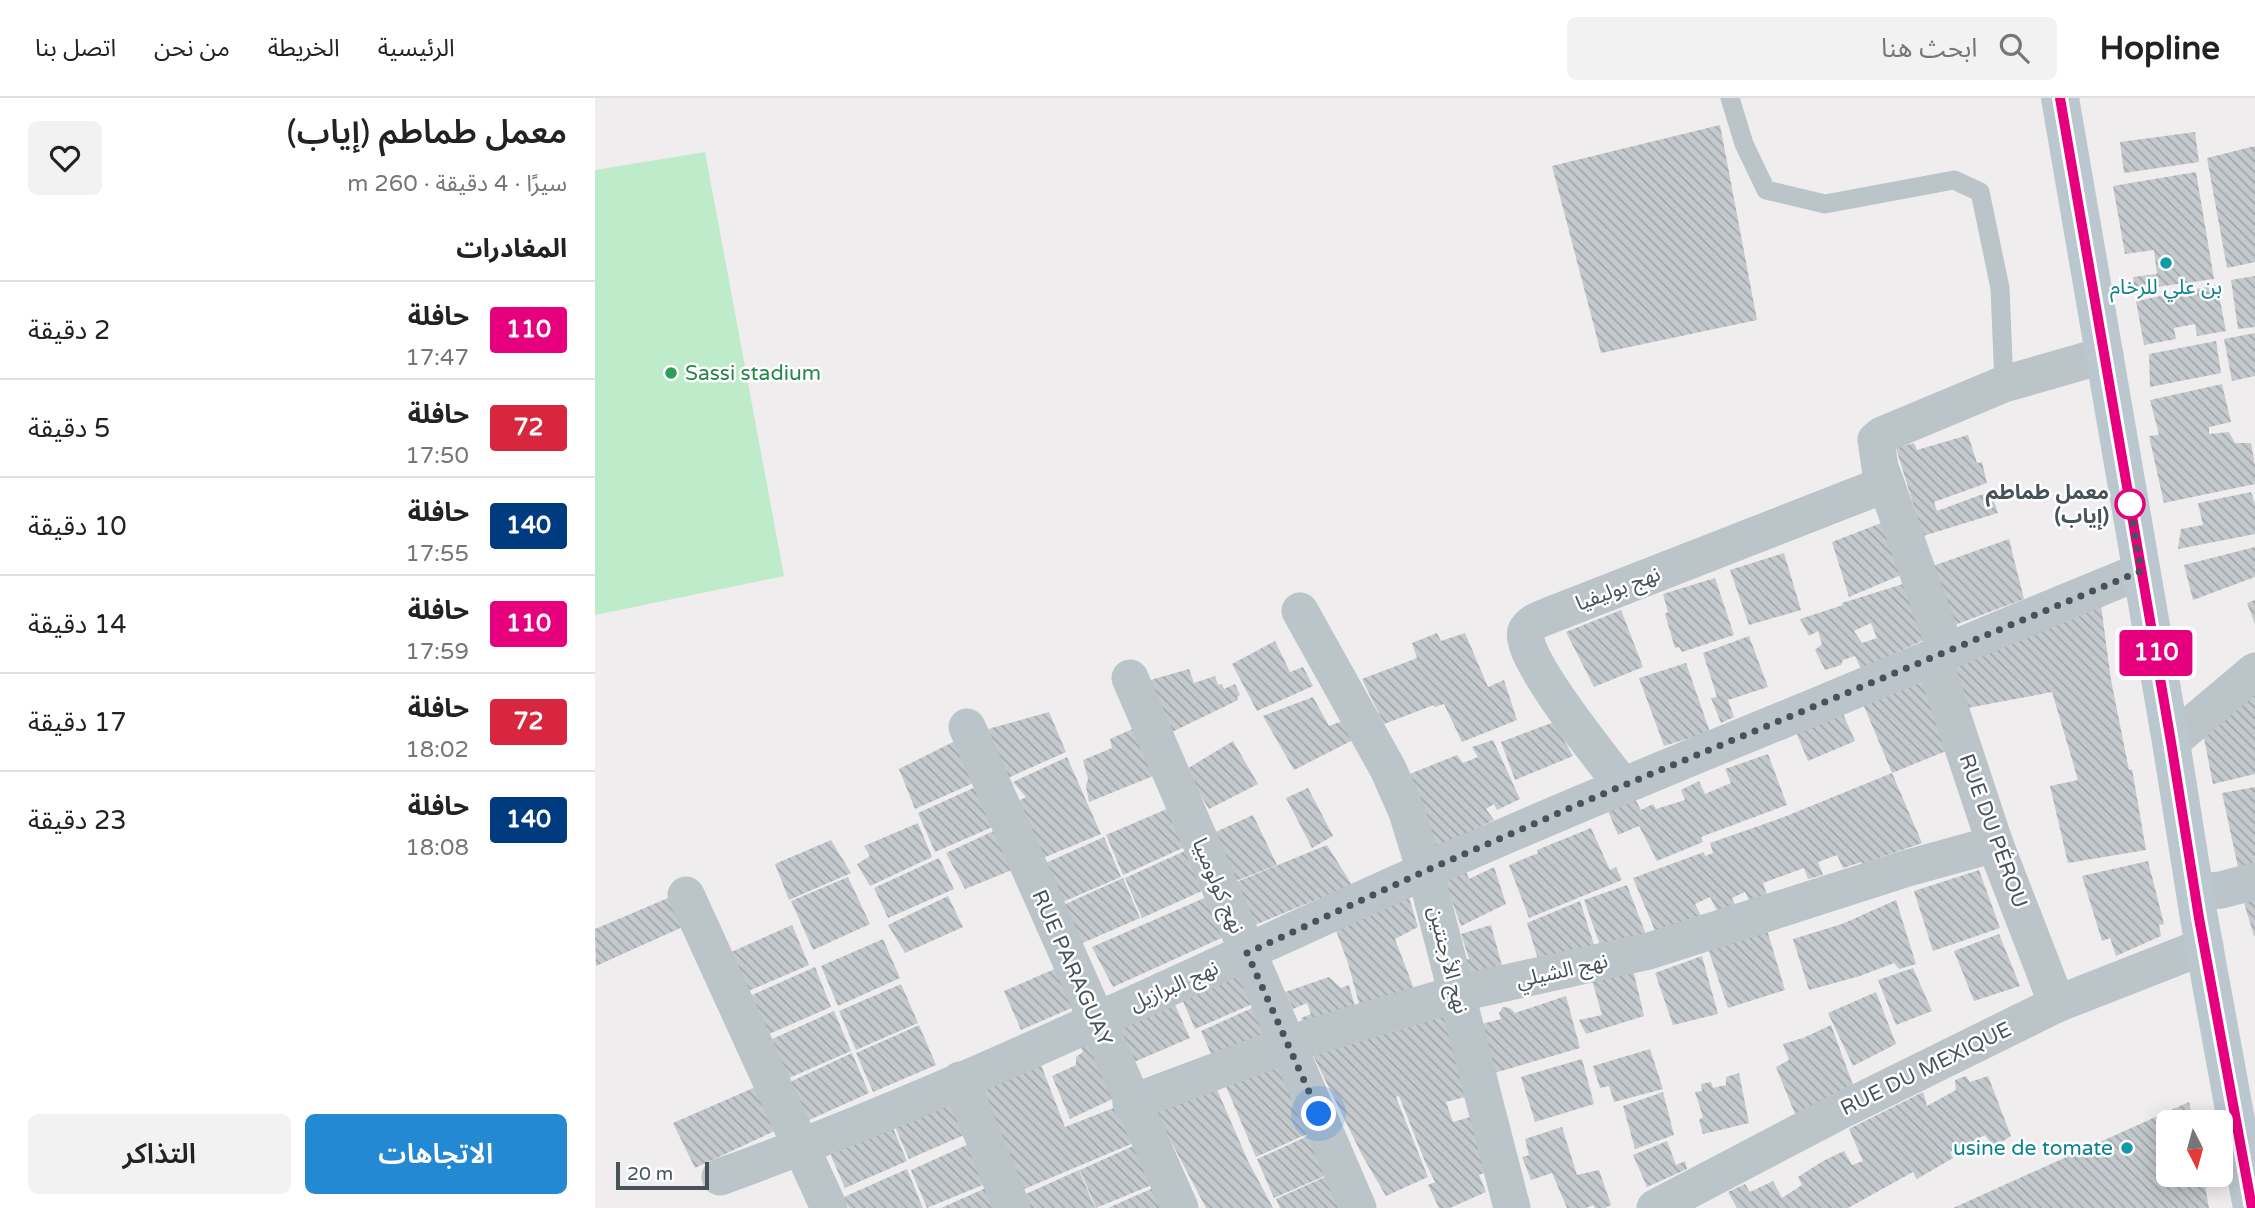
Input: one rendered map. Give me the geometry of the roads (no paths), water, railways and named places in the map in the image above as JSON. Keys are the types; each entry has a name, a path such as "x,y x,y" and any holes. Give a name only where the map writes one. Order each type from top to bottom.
{"main road":[{"path":"2060,98 2205,946 2251,1189"}],"street":[{"path":"2004,384 2105,355"},
{"name":"RUE DU PÉROU","path":"2004,384 1882,435 1876,440 1876,453 1940,654 1994,844 2057,1004"},
{"name":"نهج بوليفيا","path":"1623,786 1532,659 1524,640 1526,629 1548,616 1886,484"},
{"name":"نهج البرازيل","path":"720,1177 801,1148 960,1080 1425,871 1623,786 2141,571"},
{"name":"نهج الأرجنتين","path":"1300,611 1388,769 1407,812 1425,871 1512,1208"},
{"path":"2171,742 2255,671"},
{"name":"نهج كولومبيا","path":"1130,678 1358,1208"},
{"name":"RUE PARAGUAY","path":"967,727 1179,1208"},
{"name":"نهج الشيلي","path":"1131,1103 1289,1044 1457,995 1649,951 1896,872 1994,844"},
{"path":"2196,892 2221,890 2255,881"},
{"path":"686,895 829,1208"},
{"name":"RUE DU MEXIQUE","path":"1655,1208 1834,1114 2057,1004 2205,946"},
{"path":"960,1080 1012,1208"}],"lane":[{"path":"1730,98 1744,144 1766,190 1825,204 1954,180 1980,192 2000,288 2004,384"}],"place":[{"name":"بن علي للرخام","path":"2166,263"},
{"name":"Sassi stadium","path":"671,373"},
{"name":"معمل طماطم (إياب)","path":"2130,504"},
{"name":"usine de tomate","path":"2127,1148"}]}
